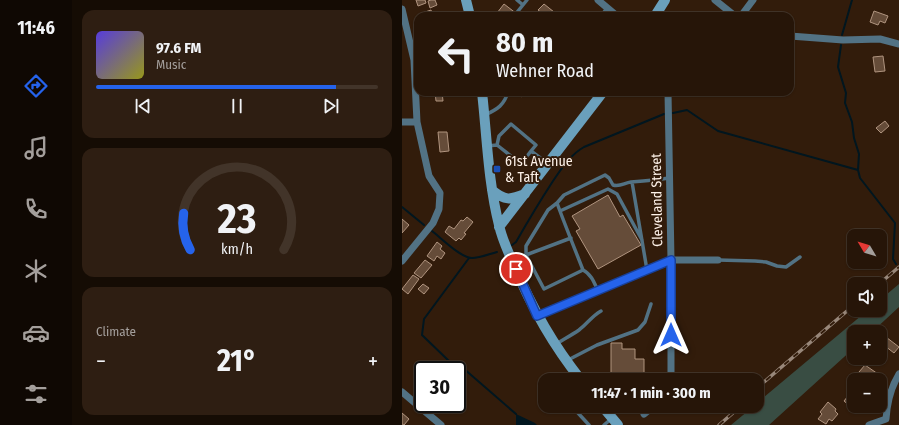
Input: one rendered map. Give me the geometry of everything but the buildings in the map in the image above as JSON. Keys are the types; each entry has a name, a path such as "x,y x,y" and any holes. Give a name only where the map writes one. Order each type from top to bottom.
{"main road":[{"path":"466,0 469,12"},
{"path":"658,12 665,0"},
{"path":"482,96 486,143 492,190 499,227 537,316 576,373"},
{"path":"499,227 600,96"},
{"path":"492,190 500,197 507,198 514,198 525,194"},
{"path":"608,413 615,422"}],"street":[{"path":"598,0 612,12"},
{"path":"715,0 730,12"},
{"path":"744,12 753,0"},
{"path":"402,10 414,60"},
{"path":"794,36 843,40 880,39 899,44"},
{"path":"402,261 432,223 439,209 440,193 429,176 417,122 416,96"},
{"name":"Cleveland Street","path":"668,96 671,260 671,373"},
{"path":"402,122 417,122"},
{"path":"537,316 648,271 671,260 718,260"},
{"path":"869,425 887,422 887,406 895,381 899,374"},
{"path":"402,392 441,425"}],"lane":[{"path":"517,0 523,5"},
{"path":"517,12 527,0"},
{"path":"604,12 607,8"},
{"path":"484,115 500,108 507,96"},
{"path":"486,143 497,145 521,164 536,145 510,124 499,136 497,145"},
{"path":"532,151 548,164"},
{"path":"583,270 544,289 526,255 526,246 548,210 564,195 605,175 609,178 613,185 618,187 632,182 669,178"},
{"path":"632,182 648,271"},
{"path":"560,211 608,189 617,194 642,240"},
{"path":"556,203 583,270 588,272 591,276 598,291"},
{"path":"512,260 571,238"},
{"path":"718,260 766,262 786,267 800,257"},
{"path":"567,361 597,345 638,330 645,322 651,304"},
{"path":"555,344 579,330 594,315 601,311"},
{"path":"579,413 588,425"},
{"path":"604,425 615,422"}],"green space":[{"path":"899,284 899,307 880,325 850,325 860,317 887,317 887,294"},
{"path":"847,328 847,354 769,425 731,425 746,413 764,413 764,397"}],"water":[{"path":"516,414 535,423 537,425 516,425"}],"waterway":[{"path":"842,35 852,0"},
{"path":"841,45 838,67 846,93 845,103 852,122 854,138 859,154 858,170 860,178 895,223 893,259 896,264"},
{"path":"673,113 687,110 718,131 858,170"},
{"path":"512,245 516,242 553,181 567,162 579,150 664,114"},
{"path":"402,207 424,225"},
{"path":"432,231 462,255 467,257 472,258 497,252"},
{"path":"469,258 424,319 422,335 450,362 463,368 516,414"}],"railway":[{"path":"887,277 899,267"},
{"path":"764,382 847,311"},
{"path":"719,425 733,413"}],"place":[{"name":"61st Avenue & Taft","path":"497,169"}],"route":[{"path":"516,269 537,316 648,271 671,260 671,335"}]}
